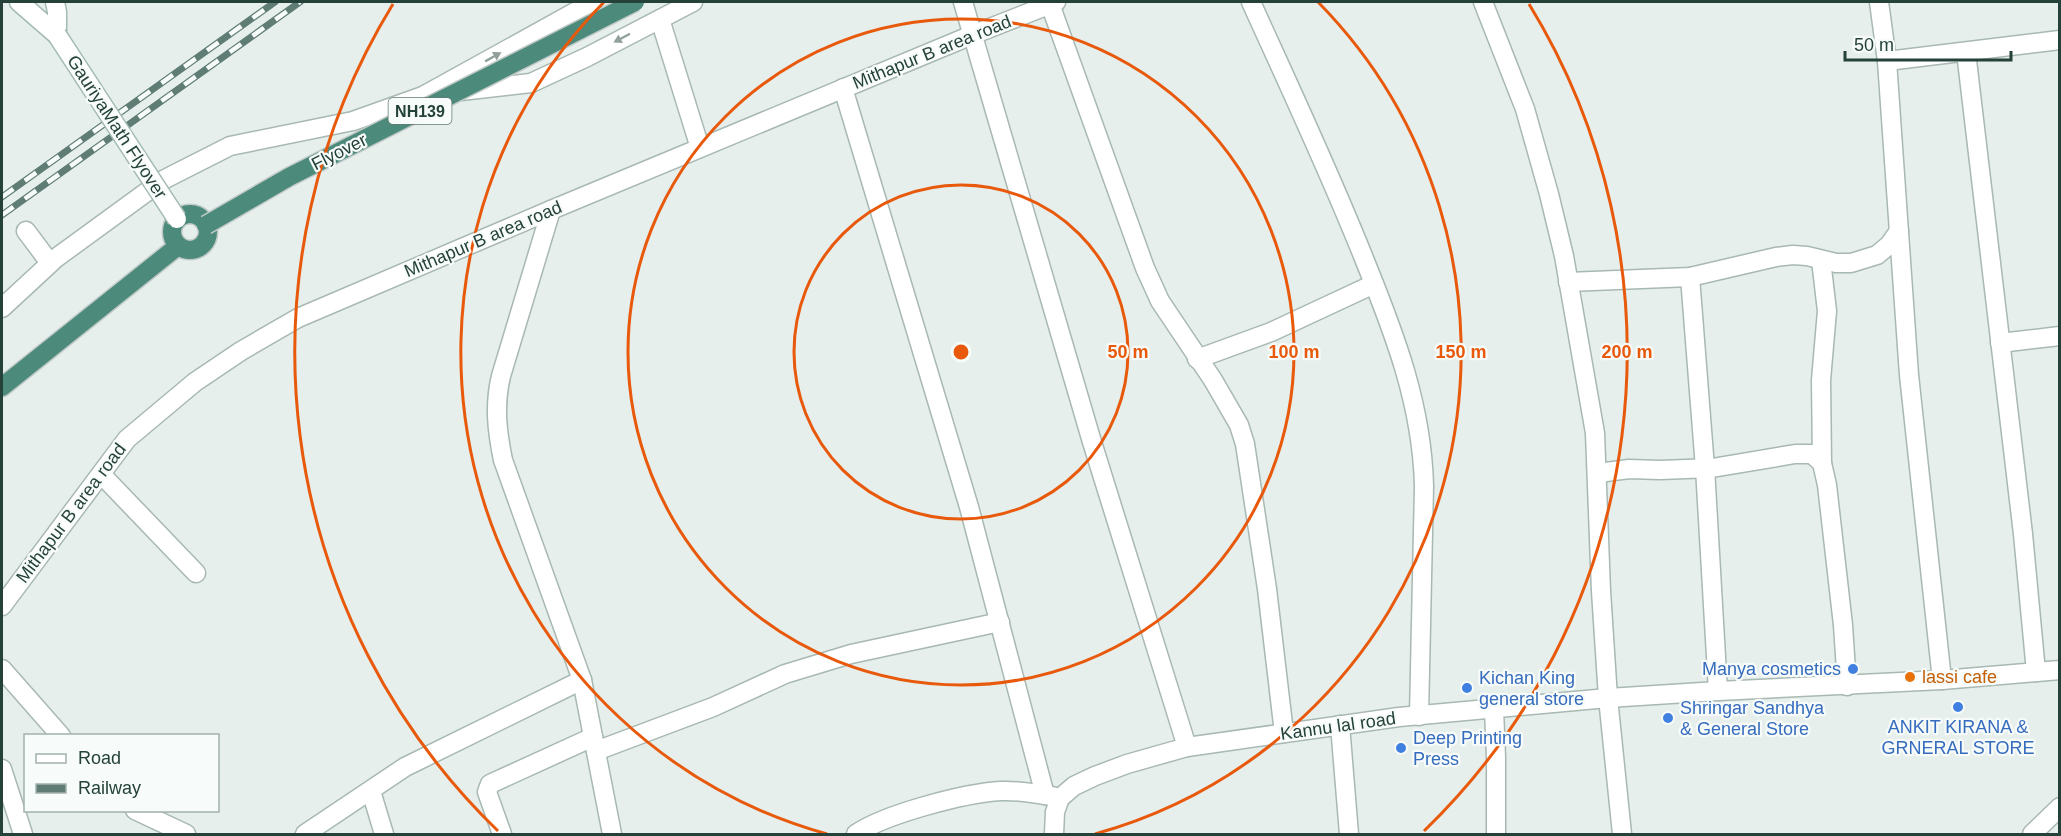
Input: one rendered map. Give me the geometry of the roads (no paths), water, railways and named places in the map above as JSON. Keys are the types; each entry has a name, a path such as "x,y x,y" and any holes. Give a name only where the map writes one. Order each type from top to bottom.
{"highway":[{"name":"Flyover","path":"207,225 289,177 635,2"},
{"path":"193,214 204,220 207,225 207,237 200,246 189,250 178,246 172,235 173,224 177,219 181,215 193,214"},
{"path":"2,387 178,246"}],"street":[{"name":"GauriyaMath Flyover","path":"19,2 57,34 177,219"},
{"name":"GauriyaMath Flyover","path":"54,2 57,12 57,34"},
{"path":"2,308 50,263 163,180 230,146 353,121 423,96 593,2"},
{"path":"423,96 531,83 693,2"},
{"path":"963,2 1088,431 1187,747"},
{"path":"1251,2 1342,203 1398,344 1415,407 1424,460 1419,716"},
{"path":"1483,2 1534,138 1558,226 1595,433 1608,699 1622,834"},
{"path":"1879,2 1887,61 1909,375 1942,680"},
{"path":"1053,3 1145,268 1160,301 1213,380 1239,425 1245,444 1267,589 1284,733"},
{"name":"Mithapur B area road","path":"2,606 127,439 195,382 298,318 843,88 1053,3"},
{"path":"660,19 700,148"},
{"path":"1887,61 2060,40"},
{"path":"1966,52 2023,534 2036,672"},
{"path":"843,88 966,496 1000,622 1053,797 1054,834"},
{"path":"551,210 496,395 498,435 503,460 582,680 612,834"},
{"path":"26,231 50,263"},
{"path":"1568,282 1690,277 1776,257 1800,256 1851,263 1877,255 1889,245 1899,231"},
{"path":"1821,260 1827,311 1821,380 1822,463 1843,625 1847,686"},
{"path":"1690,277 1705,468 1718,691"},
{"path":"1197,359 1271,332 1374,284"},
{"path":"2000,343 2060,336"},
{"path":"1598,473 1629,468 1660,470 1705,468 1795,454 1812,454 1822,463"},
{"path":"101,474 196,573"},
{"path":"502,834 487,792 490,784 594,744 713,707 785,674 851,654 1000,622"},
{"path":"2,669 60,734"},
{"name":"Kannu lal road","path":"1053,797 1095,776 1187,747 1340,725 1608,699 1942,680 2060,670"},
{"path":"305,834 405,767 582,680"},
{"path":"1494,709 1496,834"},
{"path":"1340,725 1348,834"},
{"path":"2,769 23,834"},
{"path":"371,791 384,834"},
{"path":"856,834 868,826 891,817 985,793 1003,791 1053,797"},
{"path":"2032,834 2060,807"},
{"path":"137,812 186,834"}],"railway":[{"path":"2,197 275,2"},
{"path":"2,215 300,2"}],"place":[{"name":"Manya cosmetics","path":"1853,669"},
{"name":"lassi cafe","path":"1910,677"},
{"name":"Kichan King general store","path":"1467,688"},
{"name":"ANKIT KIRANA & GRNERAL STORE","path":"1958,707"},
{"name":"Shringar Sandhya & General Store","path":"1668,718"},
{"name":"Deep Printing Press","path":"1401,748"}]}
